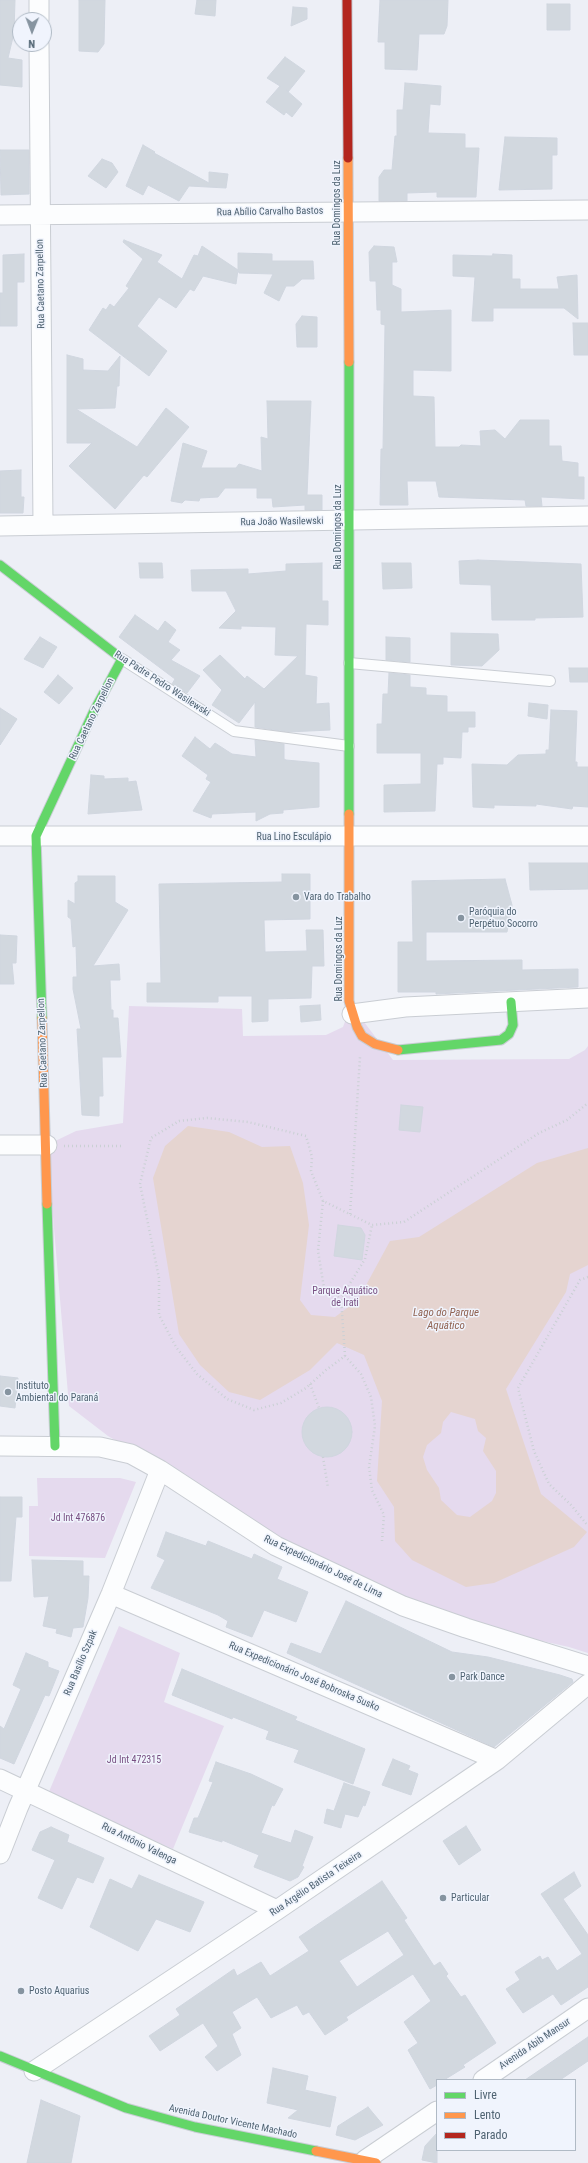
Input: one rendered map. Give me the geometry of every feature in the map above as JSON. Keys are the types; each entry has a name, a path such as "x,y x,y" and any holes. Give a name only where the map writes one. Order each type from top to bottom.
{"street":[{"path":"39,0 39,12"},
{"name":"Rua Domingos da Luz","path":"347,0 350,521 349,1001 352,1014 362,1036 375,1044 399,1050 501,1040 509,1034 513,1025 511,1002"},
{"name":"Rua Caetano Zarpellon","path":"39,52 43,525"},
{"name":"Rua Abílio Carvalho Bastos","path":"0,215 588,210"},
{"name":"Rua João Wasilewski","path":"0,526 588,516"},
{"name":"Rua Padre Pedro Wasilewski","path":"0,565 122,659"},
{"name":"Rua Caetano Zarpellon","path":"56,1446 36,836 94,711 122,659"},
{"name":"Rua Lino Esculápio","path":"0,836 588,836"},
{"path":"352,1014 406,1007 588,998"},
{"path":"0,1146 47,1145"},
{"name":"Rua Expedicionário José de Lima","path":"0,1446 100,1447 131,1454 160,1470 276,1546 404,1606 466,1628 588,1666"},
{"name":"Rua Basílio Szpak","path":"0,1854 26,1790 111,1594 160,1470"},
{"name":"Rua Expedicionário José Bobroska Susko","path":"111,1594 497,1760"},
{"name":"Rua Argélio Batista Teixeira","path":"34,2071 277,1910 497,1760 588,1684"},
{"name":"Rua Antônio Valenga","path":"0,1779 277,1910"},
{"name":"Avenida Abib Mansur","path":"483,2079 588,2008"},
{"name":"Avenida Doutor Vicente Machado","path":"0,2056 126,2108 195,2127 368,2162"},
{"path":"368,2162 436,2112"}],"lane":[{"name":"Rua Padre Pedro Wasilewski","path":"122,659 234,731 349,746"},
{"path":"349,663 550,681"}],"path":[{"path":"350,1214 358,1084"},
{"path":"323,1201 372,1225 404,1222 539,1133 567,1120 588,1104"},
{"path":"341,1298 324,1288 318,1252 323,1201 311,1171 312,1157 306,1136 248,1122 207,1118 179,1121 151,1138 140,1184 159,1278 159,1315 176,1347 197,1374 227,1399 254,1410 281,1403 310,1384 345,1356"},
{"path":"47,1145 121,1146"},
{"path":"372,1225 365,1259 341,1298 345,1356 362,1374 371,1397 374,1426 368,1467 372,1490 384,1515 382,1541"},
{"path":"588,1277 580,1280 518,1388 534,1451 549,1484 572,1506 588,1526"},
{"path":"310,1384 319,1408"},
{"path":"324,1457 328,1488"}],"green space":[{"name":"Parque Aquático de Irati","path":"351,1005 393,1060 569,1059 585,1050 588,1046 588,1653 569,1647 479,1627 408,1600 285,1540 108,1436 69,1406 47,1145 76,1131 123,1123 129,1006 242,1009 243,1036 326,1035 343,1027"},
{"name":"Jd Int 476876","path":"37,1478 120,1478 136,1482 105,1558 29,1556 29,1506 38,1506"},
{"name":"Jd Int 472315","path":"119,1626 180,1653 164,1702 224,1726 173,1849 48,1794"}],"water":[{"name":"Lago do Parque Aquático","path":"188,1126 229,1132 262,1147 290,1146 303,1183 309,1225 300,1300 311,1315 335,1317 358,1300 390,1241 419,1237 537,1163 588,1148 588,1265 570,1274 566,1292 506,1389 541,1494 587,1532 574,1547 494,1583 466,1587 412,1560 395,1541 394,1507 377,1481 382,1401 364,1355 337,1343 310,1370 260,1400 229,1392 200,1365 179,1334 153,1178 165,1146","holes":["451,1412 475,1419 478,1431 486,1438 483,1451 496,1471 496,1493 492,1501 470,1517 457,1515 441,1500 439,1488 427,1470 423,1457 427,1445 441,1433 443,1422"]}],"building":[{"path":"0,0 15,0 15,12 12,12 12,41 8,58 22,60 22,87 0,85"},
{"path":"79,0 105,0 104,44 98,52 79,51"},
{"path":"197,0 216,0 215,16 195,14"},
{"path":"380,0 448,0 447,26 444,34 419,34 417,70 385,69 385,42 378,42"},
{"path":"547,4 570,4 570,30 547,30"},
{"path":"293,7 307,8 307,19 291,26"},
{"path":"285,57 305,71 288,92 302,104 292,117 286,112 284,115 266,102 280,86 267,78"},
{"path":"405,83 441,86 440,105 430,104 428,133 465,134 465,148 479,148 476,197 437,197 437,192 407,193 407,201 379,201 379,177 384,170 392,170 395,136 397,136 397,110 403,110"},
{"path":"505,137 557,138 557,155 552,155 552,189 499,190"},
{"path":"143,145 155,152 154,153 209,183 209,172 228,174 226,188 189,186 179,201 148,185 143,195 126,186"},
{"path":"0,150 29,150 29,194 1,195"},
{"path":"102,159 112,163 118,172 106,188 88,176"},
{"path":"124,240 162,255 157,262 182,279 194,255 198,256 202,246 238,270 236,284 203,276 194,291 190,289 176,308 159,297 137,326 167,351 149,376 89,330 103,308 106,310 110,304 114,307 129,288 126,286 143,259 123,242"},
{"path":"374,246 394,247 397,262 392,262 392,285 401,289 401,312 451,310 451,371 413,370 413,396 434,397 435,447 459,447 461,445 481,446 480,431 495,430 505,439 520,420 549,420 549,446 561,446 562,461 578,463 578,477 584,477 584,499 541,497 542,506 526,506 525,500 439,497 436,481 407,481 408,505 380,505 381,449 383,449 385,325 381,324 381,310 377,310 376,281 370,281 369,252"},
{"path":"238,253 272,254 272,261 313,261 314,279 302,279 294,286 286,286 279,301 264,293 273,274 239,273"},
{"path":"24,254 24,282 17,282 17,326 0,326 0,293 3,293 3,255"},
{"path":"493,254 512,255 512,279 520,279 520,289 559,289 557,277 577,275 578,319 564,308 493,308 493,321 472,321 475,277 453,276 453,255 492,256"},
{"path":"302,316 317,317 317,347 297,347 296,324"},
{"path":"573,323 588,323 588,355 574,355"},
{"path":"67,355 83,359 83,370 108,371 120,356 119,386 117,386 115,408 76,409 137,447 166,408 189,427 147,477 144,475 115,509 69,466 92,443 67,443"},
{"path":"267,401 311,401 307,495 322,495 322,510 305,510 305,505 273,507 272,498 257,498 257,488 225,488 218,497 200,498 199,501 185,500 182,503 171,501 183,443 207,451 201,468 236,468 239,464 262,471 261,437 268,439"},
{"path":"21,470 21,497 24,497 23,513 0,513 0,471"},
{"path":"478,560 581,564 583,617 535,618 535,620 492,620 491,585 460,584 459,561"},
{"path":"139,563 162,563 163,578 140,578"},
{"path":"322,563 322,601 328,601 328,625 306,624 305,675 317,677 316,704 329,703 330,730 288,732 255,727 255,702 239,723 212,705 222,690 203,670 220,655 245,679 247,676 264,689 298,656 275,655 276,627 241,626 241,629 219,628 236,611 226,591 192,591 191,570 248,569 248,574 286,571 286,564"},
{"path":"382,563 411,563 412,588 383,589"},
{"path":"135,615 158,631 165,621 176,630 168,642 180,650 171,660 200,676 187,693 172,684 175,679 119,637"},
{"path":"451,633 498,634 499,650 482,666 451,665"},
{"path":"40,637 57,647 43,668 24,659"},
{"path":"386,637 410,638 410,662 386,660"},
{"path":"569,668 588,668 588,682 570,682"},
{"path":"389,673 410,675 410,687 426,688 426,695 447,696 447,712 475,712 475,727 468,727 468,732 462,732 461,758 443,757 443,764 437,764 435,811 384,812 384,785 421,784 421,753 377,753 377,724 382,724 383,694 388,694"},
{"path":"58,675 73,688 59,704 44,692"},
{"path":"529,703 548,705 547,719 528,716"},
{"path":"0,708 17,719 0,745"},
{"path":"551,710 577,711 575,762 577,762 577,767 588,767 588,807 573,806 572,809 536,804 536,806 494,805 494,808 473,807 472,764 507,765 518,755 546,754 546,750 549,750"},
{"path":"195,737 210,749 215,743 232,754 256,757 255,740 284,744 284,759 319,763 319,807 283,810 283,813 270,814 256,821 256,812 212,814 211,818 193,811 211,782 206,779 208,775 182,756"},
{"path":"91,775 104,776 104,779 128,778 128,782 136,781 142,810 88,814"},
{"path":"529,863 588,863 588,889 530,890"},
{"path":"282,874 310,874 310,919 264,920 265,952 307,951 306,930 323,930 324,966 312,966 311,998 268,999 268,1021 252,1022 252,996 218,996 218,1002 147,1002 147,983 161,983 159,884 282,882"},
{"path":"78,876 115,876 115,902 128,910 93,966 119,964 120,980 110,980 111,1010 113,1010 113,1018 118,1018 121,1057 102,1057 103,1096 99,1096 99,1116 82,1115 77,1029 81,1029 73,989 73,977 77,977 76,946 73,947 71,919 68,917 68,900 75,904 75,883 78,881"},
{"path":"505,879 512,905 507,932 426,932 426,961 522,960 522,970 578,969 578,987 436,994 436,992 398,992 398,942 413,942 412,881"},
{"path":"0,935 17,936 16,963 12,963 14,984 0,984"},
{"path":"320,1005 321,1020 301,1022 300,1006"},
{"path":"401,1105 423,1107 420,1132 399,1130"},
{"path":"338,1225 361,1228 365,1235 362,1260 334,1256"},
{"name":"Instituto Ambiental do Paraná","path":"0,1376 18,1378 15,1408 0,1406"},
{"path":"322,1407 332,1407 345,1414 352,1427 352,1437 345,1450 332,1457 322,1457 313,1453 306,1446 302,1437 302,1427 306,1418 313,1411"},
{"path":"0,1497 22,1497 22,1517 16,1517 11,1581 0,1581"},
{"path":"166,1532 206,1546 208,1541 252,1559 254,1554 282,1567 277,1579 308,1592 296,1622 264,1610 252,1637 226,1627 228,1621 218,1615 151,1588 165,1560 157,1556"},
{"path":"32,1560 83,1561 83,1576 89,1576 88,1598 83,1627 73,1628 71,1637 56,1633 57,1629 43,1626 49,1596 34,1597"},
{"name":"Park Dance","path":"346,1601 452,1652 488,1657 560,1675 572,1679 573,1682 494,1747 287,1653 291,1643 321,1654"},
{"path":"26,1653 48,1662 48,1667 59,1671 49,1696 45,1695 14,1764 0,1758 0,1726 4,1729 21,1689 13,1685"},
{"path":"182,1669 297,1717 295,1720 365,1749 353,1784 294,1762 299,1750 266,1739 269,1731 233,1717 232,1719 172,1695"},
{"path":"393,1759 410,1766 408,1770 418,1774 411,1795 382,1785"},
{"path":"216,1762 251,1774 283,1789 274,1806 272,1805 261,1833 291,1843 295,1830 313,1837 302,1866 304,1867 298,1877 290,1881 254,1867 259,1855 222,1840 222,1842 189,1832 194,1818 198,1818 213,1782 209,1781"},
{"path":"344,1783 370,1792 365,1806 363,1805 358,1817 345,1814 341,1828 324,1823 327,1809 334,1811"},
{"path":"466,1826 481,1850 459,1865 443,1841"},
{"path":"51,1827 69,1835 67,1842 104,1858 93,1883 77,1877 62,1909 38,1898 55,1860 32,1850 40,1832"},
{"path":"574,1872 581,1886 563,1899 588,1935 588,1987 561,2005 553,1994 523,2013 506,1989 520,1980 515,1972 540,1956 542,1960 548,1957 557,1971 582,1954 541,1894"},
{"path":"139,1875 204,1902 190,1932 156,1919 138,1951 90,1927 110,1879 132,1889"},
{"path":"382,1881 407,1918 404,1920 434,1966 440,1962 448,1974 446,1976 461,1997 465,1995 496,2043 463,2065 465,2067 446,2079 436,2079 436,2086 430,2089 408,2050 418,2043 404,2022 431,2001 413,1974 346,2017 348,2020 325,2035 309,2012 303,2015 297,2005 271,2018 257,1997 232,2012 241,2028 232,2034 241,2055 217,2071 205,2057 218,2046 203,2023 160,2051 149,2036 180,2015 176,2009 234,1969 237,1976 261,1962 270,1976 309,1951 299,1937","holes":["388,1931 404,1955 357,1987 339,1961"]},
{"path":"588,2037 588,2061 561,2079 526,2079"},
{"path":"273,2068 308,2076 305,2090 336,2097 330,2127 288,2118 298,2110 267,2103"},
{"path":"41,2100 80,2116 71,2163 27,2163"},
{"path":"368,2107 383,2125 355,2140 336,2135 338,2126"},
{"path":"436,2134 437,2163 422,2160 425,2146"}],"traffic: fast":[{"path":"349,362 349,814"},
{"path":"0,565 122,659 94,711 36,836 42,1018"},
{"path":"398,1050 501,1040 509,1034 513,1025 511,1002"},
{"path":"47,1204 55,1446"},
{"path":"0,2056 126,2108 195,2127 316,2151"}],"traffic: slow":[{"path":"348,158 349,362"},
{"path":"349,814 349,1001 357,1027 362,1036 375,1044 398,1050"},
{"path":"42,1018 47,1204"},
{"path":"316,2151 376,2163"}],"traffic: jam":[{"path":"347,0 348,158"}],"place":[{"name":"Vara do Trabalho","path":"296,897"},
{"name":"Paróquia do Perpétuo Socorro","path":"461,918"},
{"name":"Instituto Ambiental do Paraná","path":"8,1392"},
{"name":"Park Dance","path":"452,1677"},
{"name":"Particular","path":"443,1898"},
{"name":"Posto Aquarius","path":"21,1991"}]}
